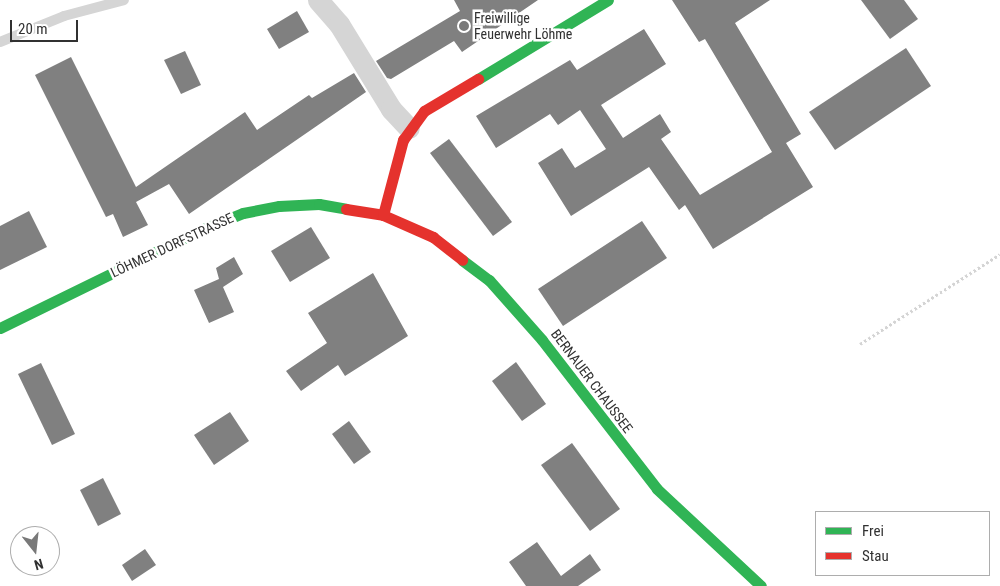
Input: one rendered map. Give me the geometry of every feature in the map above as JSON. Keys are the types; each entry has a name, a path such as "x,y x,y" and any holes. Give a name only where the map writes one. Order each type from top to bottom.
{"main road":[{"path":"383,215 395,163 409,128 424,111 608,0"},
{"name":"LÖHMER DORFSTRASSE","path":"0,328 198,230 243,213 279,206 319,204 383,215"},
{"name":"BERNAUER CHAUSSEE","path":"383,215 433,237 489,280 542,340 658,488 761,586"}],"street":[{"path":"318,0 339,24 390,109 409,128"}],"lane":[{"path":"0,42 64,16 124,0"}],"path":[{"path":"860,344 1000,254"}],"building":[{"path":"454,0 538,0 462,52 454,41 391,79 387,78 376,61 460,11"},
{"path":"672,0 770,0 735,23 801,134 786,143 813,187 713,249 685,205 679,210 649,167 571,216 538,163 562,148 575,168 606,149 580,110 558,125 550,114 496,148 476,116 570,60 577,70 644,29 666,64 601,105 623,138 660,114 671,132 661,139 700,195 772,152 705,39 699,42"},
{"path":"861,0 904,0 918,19 890,39"},
{"path":"297,11 309,32 279,49 267,29"},
{"path":"906,48 931,86 835,150 809,112"},
{"path":"185,51 201,85 181,94 164,60"},
{"path":"71,57 136,187 245,112 257,130 309,95 312,98 354,73 366,92 189,214 169,184 136,202 148,225 123,237 113,214 106,217 35,75"},
{"path":"449,139 512,222 493,236 430,153"},
{"path":"29,211 47,247 0,270 0,226"},
{"path":"642,221 667,258 563,326 538,289"},
{"path":"311,227 330,258 290,282 271,251"},
{"path":"234,257 243,274 223,287 234,312 209,323 194,290 219,279 216,268"},
{"path":"373,273 408,336 345,376 338,365 301,391 286,371 327,343 308,313"},
{"path":"516,362 546,404 522,421 492,381"},
{"path":"41,363 75,434 52,445 18,374"},
{"path":"230,412 249,441 214,465 194,435"},
{"path":"349,421 371,452 354,464 332,434"},
{"path":"572,443 620,509 590,531 541,465"},
{"path":"103,478 121,514 98,526 80,490"},
{"path":"537,542 561,576 590,554 601,570 578,586 526,586 509,562"},
{"path":"145,549 156,565 132,581 122,565"}],"traffic: fast":[{"path":"478,79 608,0"},
{"path":"0,328 198,231 243,213 279,206 319,204 346,209"},
{"path":"462,260 489,280 542,340 657,489 761,586"}],"traffic: jam":[{"path":"383,215 403,140 424,111 478,79"},
{"path":"346,209 383,215 433,237 462,260"}],"place":[{"name":"Freiwillige Feuerwehr Löhme","path":"464,26"}]}
